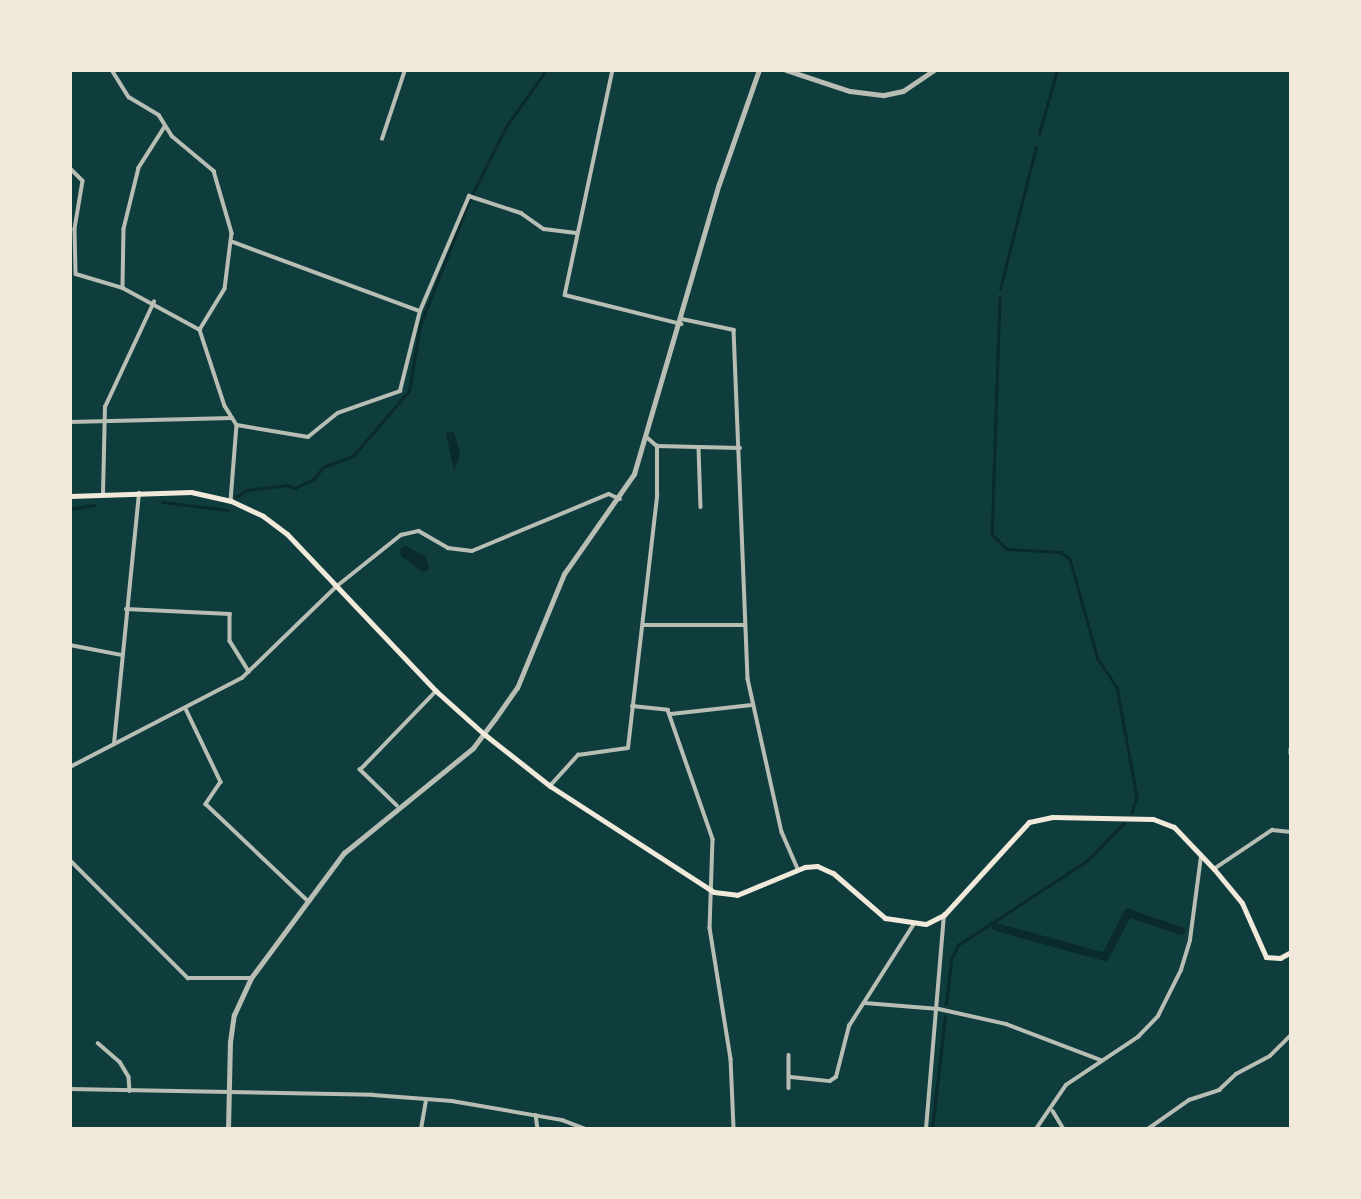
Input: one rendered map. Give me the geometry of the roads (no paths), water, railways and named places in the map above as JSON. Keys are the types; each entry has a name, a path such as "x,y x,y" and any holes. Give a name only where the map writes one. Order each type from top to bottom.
{"main road":[{"path":"70,496 139,491 191,492 230,502 288,534 436,691 484,734 550,786 714,892 737,895 798,870 823,869 885,918 914,924 934,922 944,915 1022,827 1039,818 1159,820 1174,827 1201,853 1242,904 1266,957 1280,958 1291,953"}],"street":[{"path":"112,70 129,97 159,115 165,127 214,172 233,243 225,289 200,330"},
{"path":"382,139 405,70"},
{"path":"613,70 576,233 565,295 734,330 744,625 752,705 786,847 798,870"},
{"path":"228,1129 234,1015 251,978 344,853 397,806 473,748 484,734 517,688 564,574 620,499 648,438 719,184 759,70"},
{"path":"786,70 872,95 903,91 934,70"},
{"path":"123,288 124,229 139,168 165,127"},
{"path":"70,168 83,181 75,229 76,274 123,288 154,302 200,330 232,418 237,425 230,502"},
{"path":"237,425 308,438 338,413 400,391 420,310 469,196 521,213 544,229 576,233"},
{"path":"233,243 420,310"},
{"path":"103,494 101,422 154,302"},
{"path":"70,422 232,418"},
{"path":"648,438 657,446 740,448"},
{"path":"550,786 578,755 628,748 643,625 657,446"},
{"path":"699,448 701,507"},
{"path":"114,744 139,491"},
{"path":"70,767 186,709 249,672 337,586 410,532 429,534 448,548 472,551 609,495 620,499"},
{"path":"126,609 230,614 230,641 249,672"},
{"path":"643,625 744,625"},
{"path":"70,645 122,655"},
{"path":"397,806 360,770 436,691"},
{"path":"670,714 752,705"},
{"path":"632,706 664,707 670,714 713,839 714,892 710,928 731,1059 734,1129"},
{"path":"186,709 221,782 206,804 307,900"},
{"path":"1214,869 1272,830 1291,832"},
{"path":"1036,1129 1053,1111 1066,1085 1148,1027 1169,996 1190,940 1201,853"},
{"path":"70,860 188,978 251,978"},
{"path":"926,1129 939,1009 944,915"},
{"path":"791,1077 830,1082 836,1077 849,1026 914,924"},
{"path":"865,1003 939,1009 1029,1030 1101,1060"},
{"path":"1148,1129 1189,1100 1219,1090 1236,1074 1270,1056 1291,1035"},
{"path":"98,1043 120,1062 129,1077 130,1091"},
{"path":"789,1055 789,1088"},
{"path":"70,1088 373,1095 426,1102 452,1101 536,1115 586,1129"},
{"path":"421,1129 426,1102"},
{"path":"1053,1111 1063,1129"},
{"path":"536,1115 538,1129"}],"water":[{"path":"454,432 460,454 454,471 446,433"},
{"path":"405,545 426,557 429,570 423,572 401,556 400,549"}],"waterway":[{"path":"236,497 247,490 287,485 295,488 314,479 323,467 353,456 409,391 420,325 469,201 506,127 546,70"},
{"path":"1039,134 1057,70"},
{"path":"1000,289 1036,147"},
{"path":"1000,298 992,534 1007,549 1061,552 1070,559 1098,659 1117,687 1137,797 1132,812"},
{"path":"162,502 228,510"},
{"path":"70,509 95,505"},
{"path":"946,1004 951,960 958,945 1087,861 1124,823"},
{"path":"996,927 1105,957 1128,913 1181,931"},
{"path":"932,1129 945,1017"}]}
